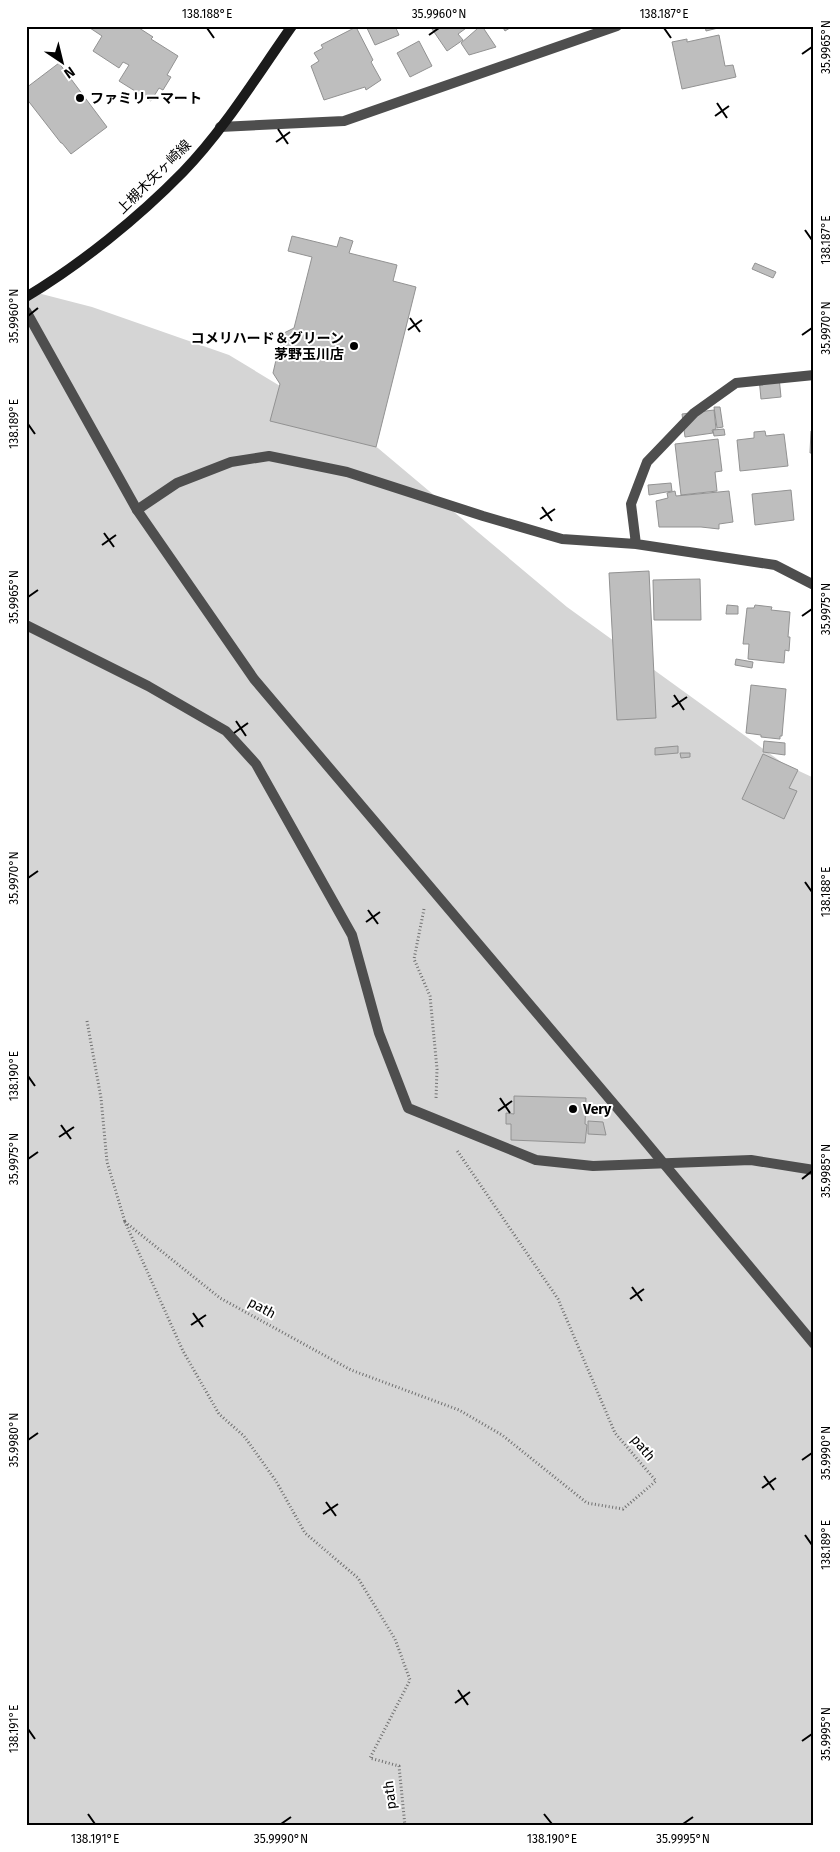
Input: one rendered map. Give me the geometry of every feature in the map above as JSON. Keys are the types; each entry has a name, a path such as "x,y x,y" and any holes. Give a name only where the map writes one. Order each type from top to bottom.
{"main road":[{"name":"上槻木矢ヶ崎線","path":"26,297 44,286 130,222 184,171 220,127 292,26"}],"street":[{"path":"220,127 344,121 618,26"},
{"path":"26,310 137,510 254,679 814,1344"},
{"path":"636,544 631,504 648,462 694,413 736,383 814,375"},
{"path":"137,510 177,483 230,462 269,456 347,472 483,516 562,539 636,544 775,565 814,585"},
{"path":"26,625 148,686 226,732 256,764 352,935 380,1033 408,1108 536,1160 593,1166 751,1160 814,1170"}],"path":[{"path":"429,886 414,959 430,996 437,1069 436,1120"},
{"path":"88,1021 101,1098 107,1162 126,1222"},
{"name":"path","path":"126,1222 220,1298 351,1370 459,1410 502,1435 587,1503 623,1509 656,1481 615,1433 558,1299 436,1120"},
{"name":"path","path":"126,1222 183,1351 220,1414 244,1436 276,1481 305,1533 358,1578 395,1639 410,1680 370,1758 399,1766 405,1826"}],"shaded area":[{"path":"26,290 92,307 229,355 366,438 567,607 784,764 814,778 814,1826 26,1826"}],"building":[{"path":"87,26 136,26 153,37 151,39 178,56 167,75 171,77 163,90 159,88 151,101 119,81 129,65 123,62 119,68 93,51 102,36"},
{"path":"366,26 395,26 399,35 375,45"},
{"path":"430,26 469,26 458,34 463,40 447,51"},
{"path":"475,26 482,26 496,47 469,55 461,43 477,29"},
{"path":"502,26 513,26 505,31"},
{"path":"705,26 726,26 706,31"},
{"path":"356,27 381,80 366,90 365,87 324,100 311,66 319,61 314,53 323,48 321,45"},
{"path":"719,35 725,66 733,65 736,77 682,89 672,42 687,39 687,42"},
{"path":"419,41 432,66 410,77 397,53"},
{"path":"59,63 107,127 71,154 26,98 26,88"},
{"path":"292,236 337,247 340,237 353,241 349,253 397,265 393,281 416,287 376,447 270,421 280,384 273,373 282,334 294,328 312,257 288,251"},
{"path":"755,263 776,272 773,278 752,269"},
{"path":"779,377 781,397 761,399 759,378"},
{"path":"714,407 720,407 723,427 717,428"},
{"path":"714,410 716,429 712,430 713,433 685,437 682,414"},
{"path":"724,429 725,435 714,436 713,430"},
{"path":"765,431 766,436 784,434 788,466 740,471 737,440 754,438 754,432"},
{"path":"811,431 814,431 814,453 810,453"},
{"path":"718,439 722,471 715,472 717,491 681,495 675,444"},
{"path":"671,483 672,491 649,495 648,485"},
{"path":"791,490 794,520 755,525 752,494"},
{"path":"675,491 676,496 729,491 733,522 719,524 719,529 659,527 656,501 668,498 667,493"},
{"path":"649,571 656,718 617,720 609,573"},
{"path":"700,579 701,620 654,620 653,580"},
{"path":"727,605 738,606 738,614 726,614"},
{"path":"755,605 772,607 771,610 790,612 789,651 785,650 784,663 748,659 749,644 743,644 747,608 754,608"},
{"path":"736,659 753,662 752,668 735,665"},
{"path":"751,685 786,689 782,736 780,736 780,739 746,733"},
{"path":"764,741 785,743 785,755 763,752"},
{"path":"678,746 678,753 655,755 655,748"},
{"path":"680,753 690,753 690,757 681,758"},
{"path":"763,754 798,770 789,788 797,791 784,819 742,799"},
{"path":"514,1096 586,1098 585,1124 587,1125 585,1143 511,1140 511,1124 506,1124 506,1113 514,1114"},
{"path":"588,1121 603,1122 606,1135 588,1134"}],"place":[{"name":"ファミリーマート","path":"80,98"},
{"name":"コメリハード＆グリーン 茅野玉川店","path":"354,346"},
{"name":"Very","path":"573,1109"}]}
